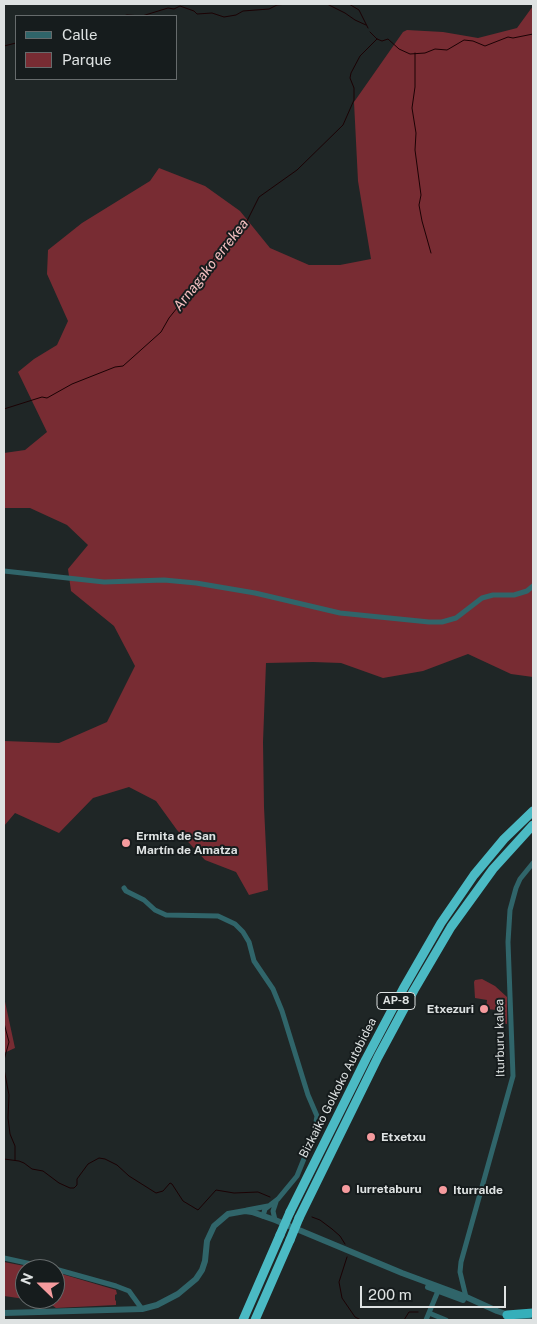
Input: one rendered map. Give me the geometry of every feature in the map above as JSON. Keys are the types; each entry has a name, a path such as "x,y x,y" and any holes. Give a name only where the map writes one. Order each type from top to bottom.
{"highway":[{"name":"Bizkaiko Golkoko Autobidea","path":"243,1320 290,1212 366,1058 403,988 441,923 474,875 504,839 533,811"},
{"name":"Bizkaiko Golkoko Autobidea","path":"255,1320 299,1218 378,1057 414,990 446,935 493,869 533,825"},
{"path":"510,1318 533,1313"}],"street":[{"path":"4,571 104,582 164,580 204,584 255,593 340,613 429,622 442,622 456,618 482,598 493,595 514,595 527,591 533,586"},
{"name":"Iturburu kalea","path":"461,1295 460,1272 471,1222 512,1084 508,942 510,910 520,878 533,863"},
{"path":"124,888 126,892 144,900 155,910 166,915 218,916 236,924 249,942 254,962 273,989 317,1116 314,1134 297,1176 278,1199 263,1211 264,1216"},
{"path":"4,1313 142,1309 163,1302 188,1287 202,1270 207,1241 214,1226 228,1214 271,1206"},
{"path":"271,1206 275,1220"},
{"path":"245,1211 275,1220 402,1273 438,1291 497,1311 510,1318 529,1320"},
{"path":"65,1272 129,1291 142,1309"},
{"path":"402,1273 461,1295 475,1303"},
{"path":"417,1278 438,1291 442,1290 461,1295"},
{"path":"426,1320 438,1291"},
{"path":"429,1313 446,1320"}],"green space":[{"path":"533,6 533,677 511,674 468,654 423,671 383,678 341,663 266,663 263,742 268,890 249,895 236,872 205,860 177,830 156,801 129,787 93,798 59,833 15,813 4,826 4,741 59,743 107,722 135,666 114,626 71,591 68,569 88,545 67,525 30,508 4,508 4,453 25,450 47,432 18,372 34,359 57,345 68,321 47,274 48,250 82,223 150,181 159,168 205,186 240,211 270,248 309,265 340,265 371,259 358,181 354,102 403,32 407,30 443,32 478,38 517,28"},
{"path":"482,979 495,986 507,997 507,1024 496,1022 497,1010 486,1009 487,1000 475,998 474,982 475,980"},
{"path":"4,997 15,1048 4,1053"},
{"path":"4,1262 15,1264 15,1298 4,1296"},
{"path":"65,1275 116,1290 116,1305 65,1308"}],"waterway":[{"path":"145,15 180,6 197,14 212,13 224,17 236,15 243,11 269,9 277,5 288,4"},
{"path":"327,4 366,25"},
{"path":"349,4 359,10 368,28"},
{"path":"370,32 377,39 382,41 388,39 399,49 410,54 425,53 435,49 447,50 464,40 473,41 485,46 508,37 513,38 533,34"},
{"name":"Arnagako errekea","path":"4,409 42,397 47,398 72,384 115,367 123,366 161,332 190,288 214,264 213,259 216,254 243,229 259,197 297,170 343,125 354,100 354,88 350,78 351,73 360,56 377,39"},
{"path":"4,46 15,43"},
{"path":"415,53 415,87 412,108 421,195 419,205 431,253"},
{"path":"4,1023 9,1042 4,1060"},
{"path":"4,1069 9,1095 8,1118 10,1134 15,1146 15,1160"},
{"path":"4,1159 19,1161 32,1169 43,1171 59,1183 70,1188 74,1188 77,1185 77,1179 88,1164 99,1158 105,1159 117,1165 129,1176 156,1193 163,1191 170,1183 172,1184 183,1201 198,1210 216,1190 234,1193 258,1192 270,1197"},
{"path":"312,1217 320,1220 332,1229 345,1244"},
{"path":"347,1257 339,1282 342,1298 355,1317 361,1320"},
{"path":"404,1320 409,1312 418,1312"}],"place":[{"name":"Ermita de San Martín de Amatza","path":"126,843"},
{"name":"Etxezuri","path":"484,1009"},
{"name":"Etxetxu","path":"371,1137"},
{"name":"Iurretaburu","path":"346,1189"},
{"name":"Iturralde","path":"443,1190"}]}
